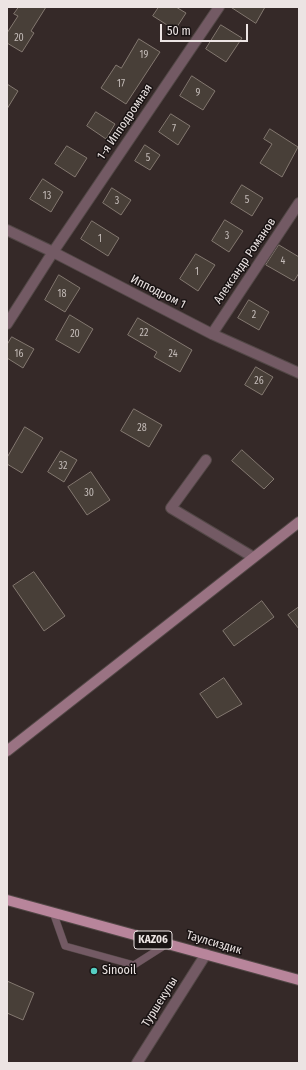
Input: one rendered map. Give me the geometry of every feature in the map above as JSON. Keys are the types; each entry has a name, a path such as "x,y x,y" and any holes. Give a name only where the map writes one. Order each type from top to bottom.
{"main road":[{"path":"7,751 299,522"},
{"name":"Таулсиздик","path":"7,900 299,980"}],"street":[{"name":"1-я Ипподромная","path":"7,324 53,252 219,7"},
{"name":"Александр Романов","path":"212,334 299,203"},
{"name":"Ипподром 1","path":"7,230 212,334 299,373"},
{"path":"206,460 171,508 253,557"},
{"name":"Туршекулы","path":"137,1063 206,954"}],"lane":[{"path":"52,912 65,946 134,965 167,944"}],"building":[{"path":"19,7 46,7 31,31 34,33 22,52 7,43 7,33 18,16 14,14"},
{"path":"159,7 176,7 186,13 175,30 153,16"},
{"path":"231,7 265,7 256,23"},
{"path":"221,25 242,38 226,62 206,49"},
{"path":"139,39 160,52 126,104 101,88 116,65 121,68"},
{"path":"192,76 215,91 203,110 180,96"},
{"path":"7,84 18,91 7,109"},
{"path":"96,112 115,124 106,139 87,126"},
{"path":"171,114 190,126 178,145 159,132"},
{"path":"270,129 298,147 282,177 260,163 272,144 264,139"},
{"path":"145,145 160,155 150,170 135,161"},
{"path":"67,146 87,158 75,177 55,164"},
{"path":"43,179 63,192 51,212 30,199"},
{"path":"242,185 263,198 252,216 231,203"},
{"path":"112,188 131,200 121,215 103,203"},
{"path":"225,220 243,231 229,252 212,241"},
{"path":"92,221 119,238 108,256 81,239"},
{"path":"279,245 299,257 299,273 294,281 266,265"},
{"path":"196,254 215,265 198,291 180,279"},
{"path":"59,275 80,288 65,312 45,300"},
{"path":"249,300 269,312 259,330 238,318"},
{"path":"70,315 93,329 79,353 56,340"},
{"path":"138,318 192,350 180,372 154,357 157,352 128,335"},
{"path":"12,337 34,349 23,368 7,358 7,345"},
{"path":"256,367 273,377 262,395 245,385"},
{"path":"134,409 162,425 149,447 121,431"},
{"path":"25,427 43,438 22,473 7,464 7,458"},
{"path":"242,450 274,479 264,489 232,461"},
{"path":"61,451 77,460 64,482 48,472"},
{"path":"91,472 110,500 87,515 68,487"},
{"path":"34,572 65,616 44,631 13,586"},
{"path":"262,601 274,617 234,646 223,631"},
{"path":"299,607 299,629 288,615"},
{"path":"224,678 242,704 217,718 200,694"},
{"path":"7,981 34,993 23,1020 7,1013"}],"place":[{"name":"Sinooil","path":"94,971"}]}
